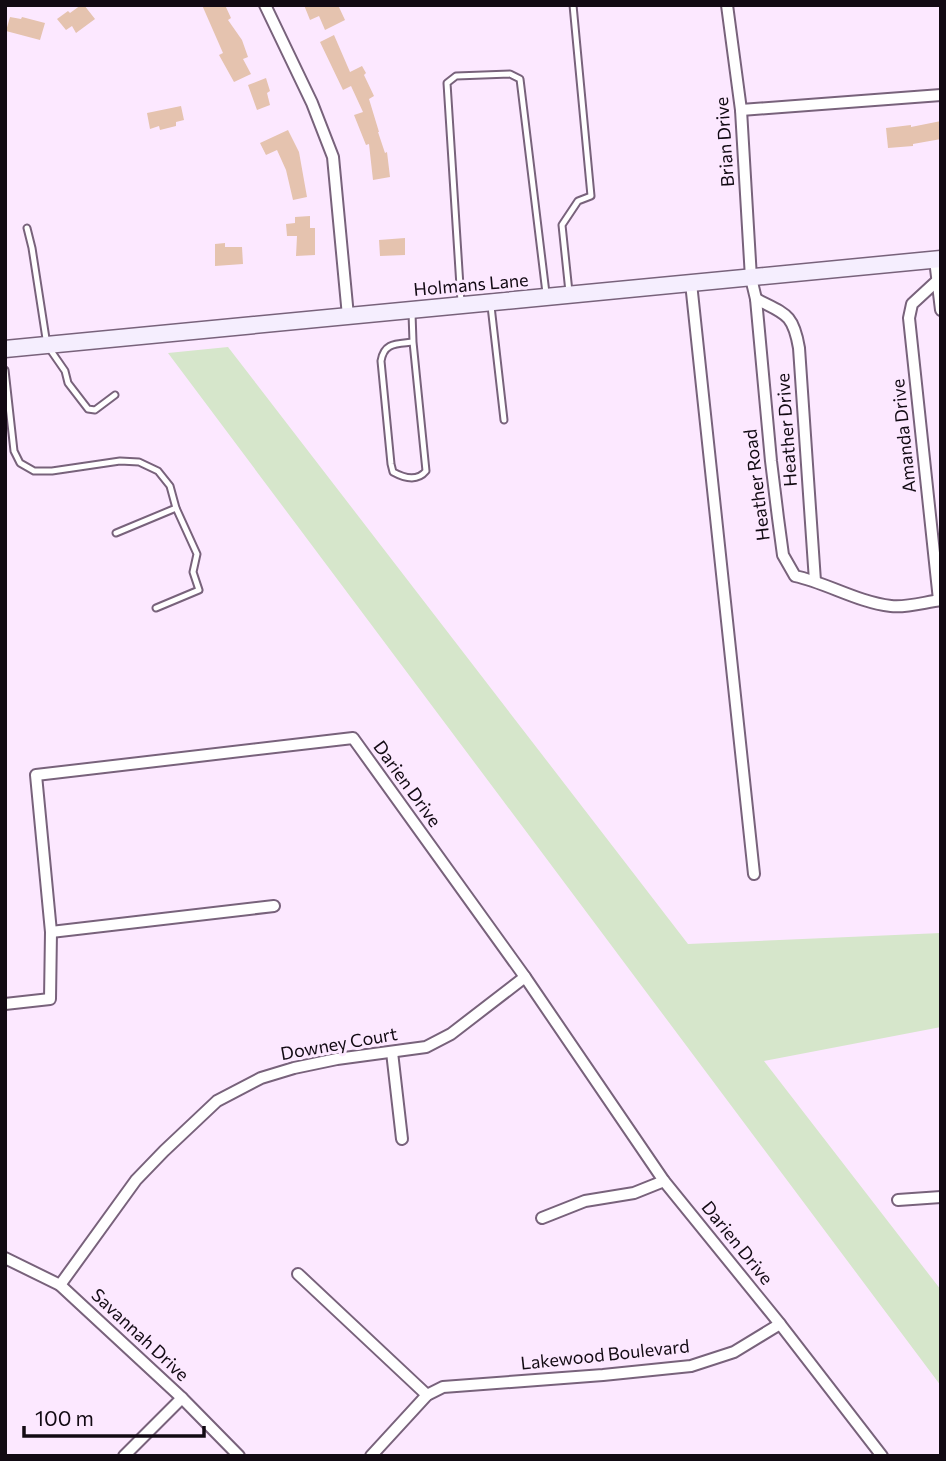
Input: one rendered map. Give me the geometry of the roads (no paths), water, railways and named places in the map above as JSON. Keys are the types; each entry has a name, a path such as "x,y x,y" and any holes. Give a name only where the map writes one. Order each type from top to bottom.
{"main road":[{"name":"Holmans Lane","path":"5,349 938,260"}],"street":[{"path":"265,5 312,103 332,157 348,316"},
{"name":"Brian Drive","path":"727,5 741,110 751,278"},
{"path":"741,110 941,95"},
{"path":"938,260 937,280 941,310"},
{"name":"Heather Road","path":"751,278 756,299 783,555 795,576 815,580 867,601 894,606 940,600"},
{"name":"Amanda Drive","path":"937,280 912,304 909,318 940,600"},
{"path":"691,284 754,874"},
{"name":"Heather Drive","path":"756,299 786,315 796,329 815,580"},
{"name":"Darien Drive","path":"5,1004 50,999 51,932 36,775 352,738 525,977 664,1181 780,1324"},
{"path":"51,932 274,906"},
{"name":"Downey Court","path":"60,1285 136,1180 217,1101 272,1074 337,1059 426,1047 451,1034 525,977"},
{"path":"392,1052 402,1139"},
{"path":"542,1218 585,1200 634,1193 664,1181"},
{"path":"898,1200 941,1196"},
{"name":"Savannah Drive","path":"5,1258 60,1285 182,1398 239,1456"},
{"path":"298,1274 427,1395 371,1456"},
{"path":"780,1324 881,1456"},
{"name":"Lakewood Boulevard","path":"427,1395 443,1387 691,1366 734,1352 780,1324"},
{"path":"124,1456 182,1398"}],"lane":[{"path":"569,295 562,225 578,201 591,196 573,5"},
{"path":"461,305 447,83 456,76 510,74 520,79 547,298"},
{"path":"27,228 47,345 65,371 68,383 88,409 95,410 116,395"},
{"path":"491,303 504,420"},
{"path":"412,310 426,471 423,475 406,478 393,472 391,464 381,361 385,348 413,342"},
{"path":"5,370 14,452 20,463 34,471 52,471 120,461 139,462 158,471 170,486 176,508 197,554 193,572 199,590 156,608"},
{"path":"117,533 176,508"}]}
